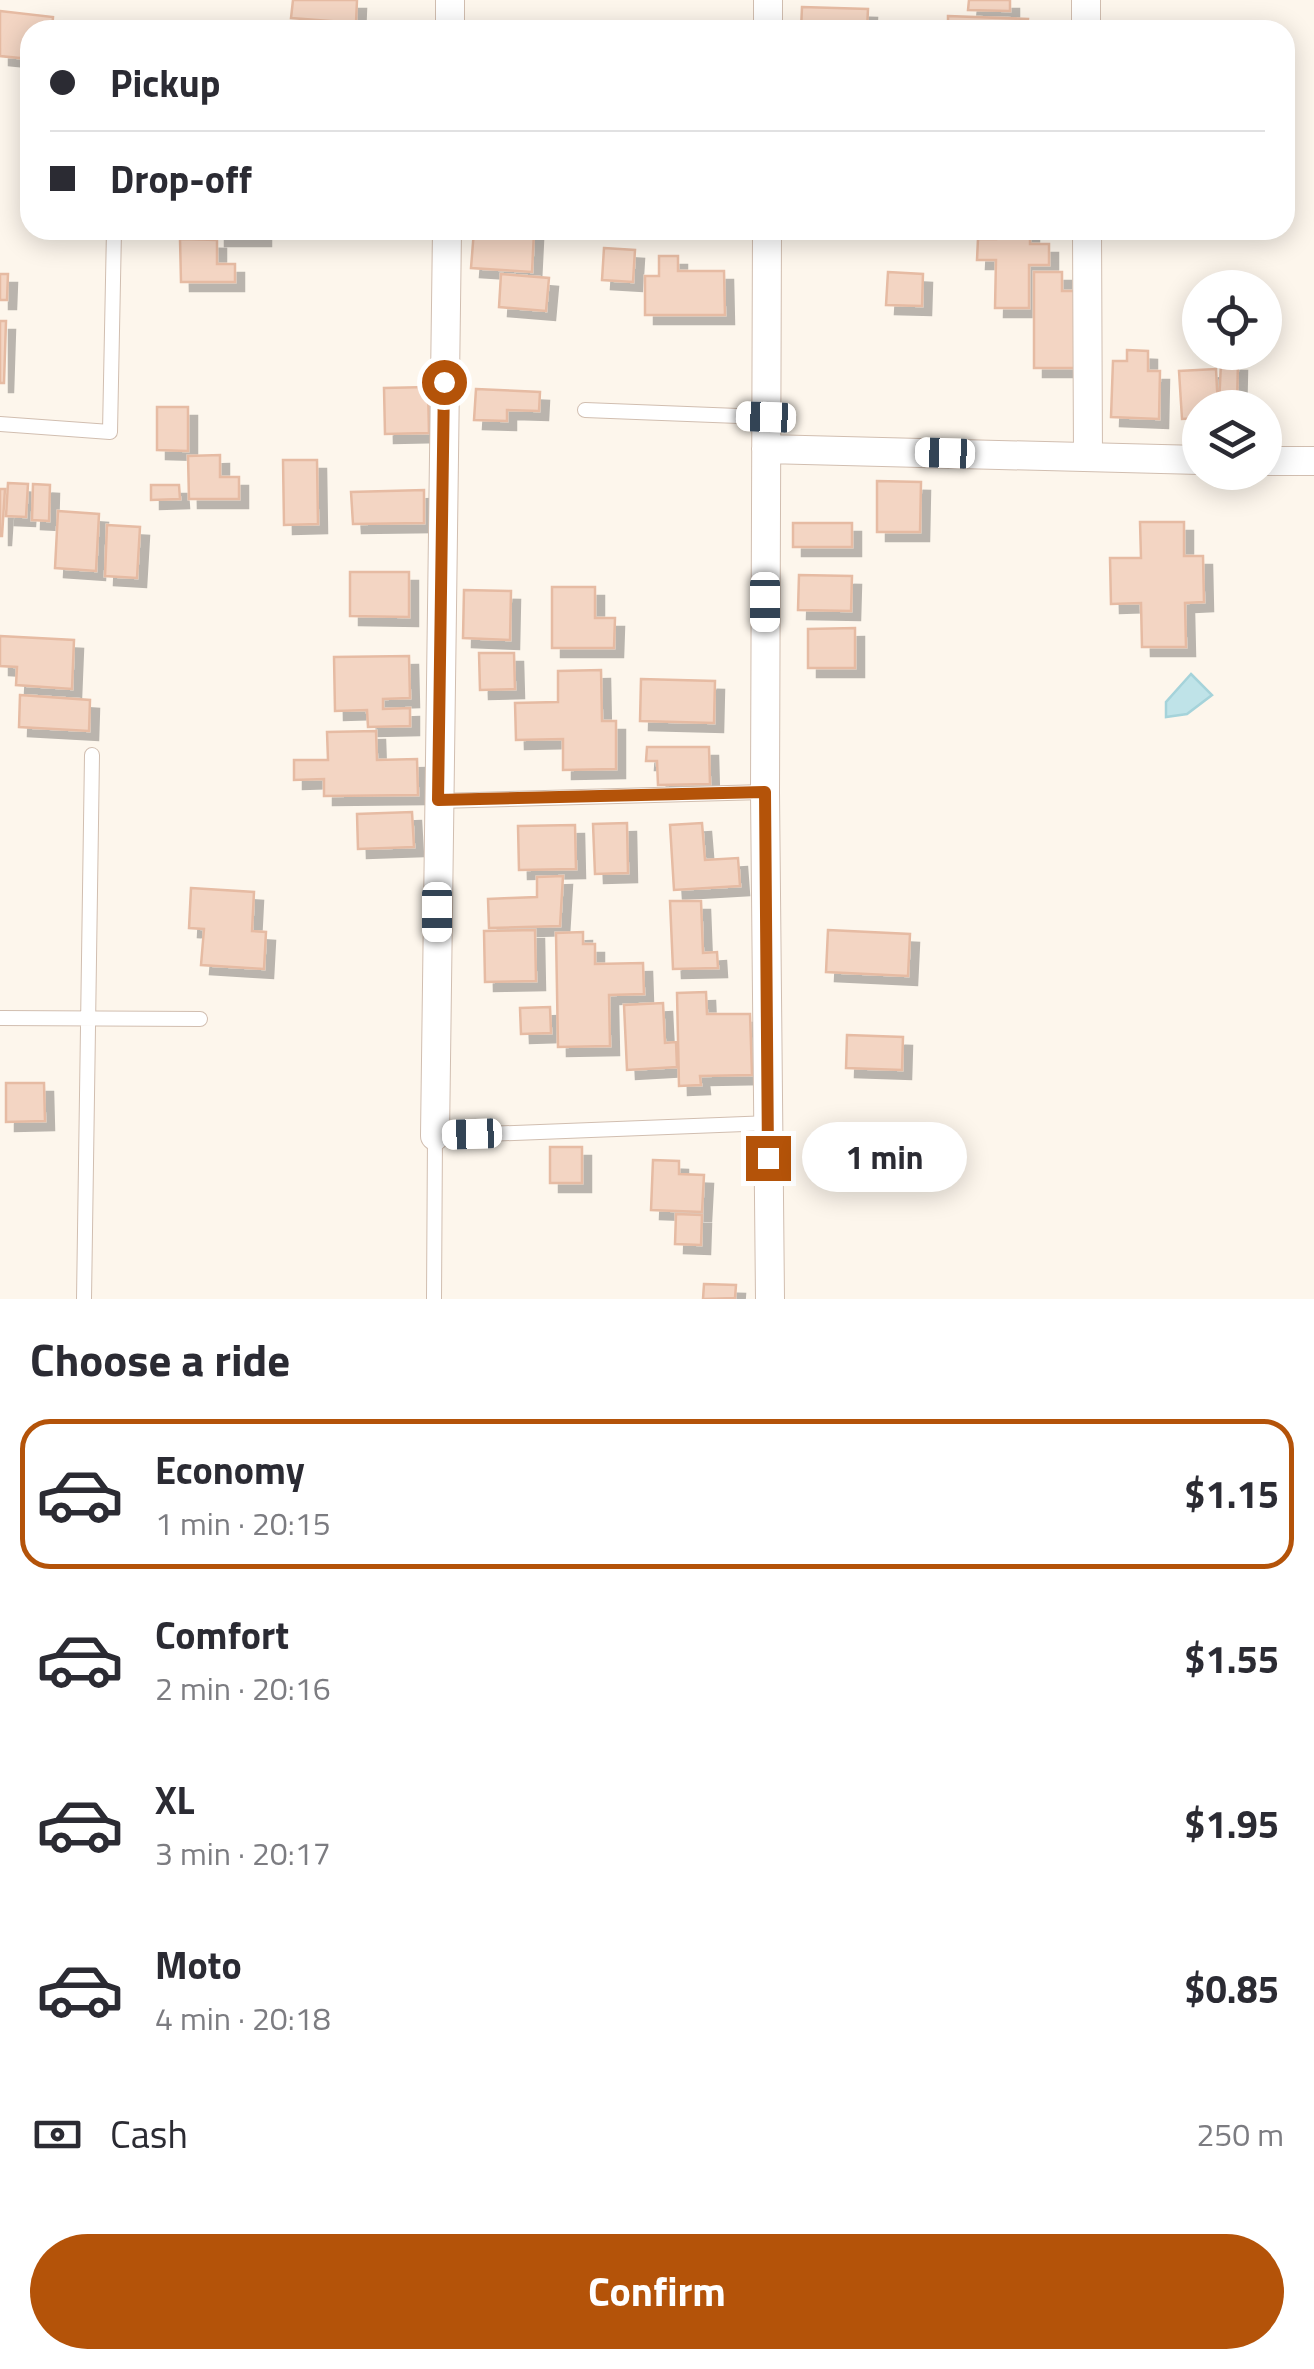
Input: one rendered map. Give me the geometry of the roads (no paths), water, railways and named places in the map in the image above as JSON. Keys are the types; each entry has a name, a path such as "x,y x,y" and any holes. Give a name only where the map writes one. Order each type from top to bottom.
{"street":[{"path":"435,1136 447,240"},
{"path":"767,240 765,792 770,1299"},
{"path":"1087,240 1088,457"},
{"path":"766,449 1182,460"},
{"path":"1282,461 1314,461"}],"lane":[{"path":"0,424 110,432 114,240"},
{"path":"585,410 766,417"},
{"path":"84,1299 92,754"},
{"path":"438,800 765,792"},
{"path":"0,1018 200,1019"},
{"path":"434,1299 435,1136 768,1123"}],"water":[{"path":"1191,674 1212,695 1187,714 1166,717 1166,702"}]}
